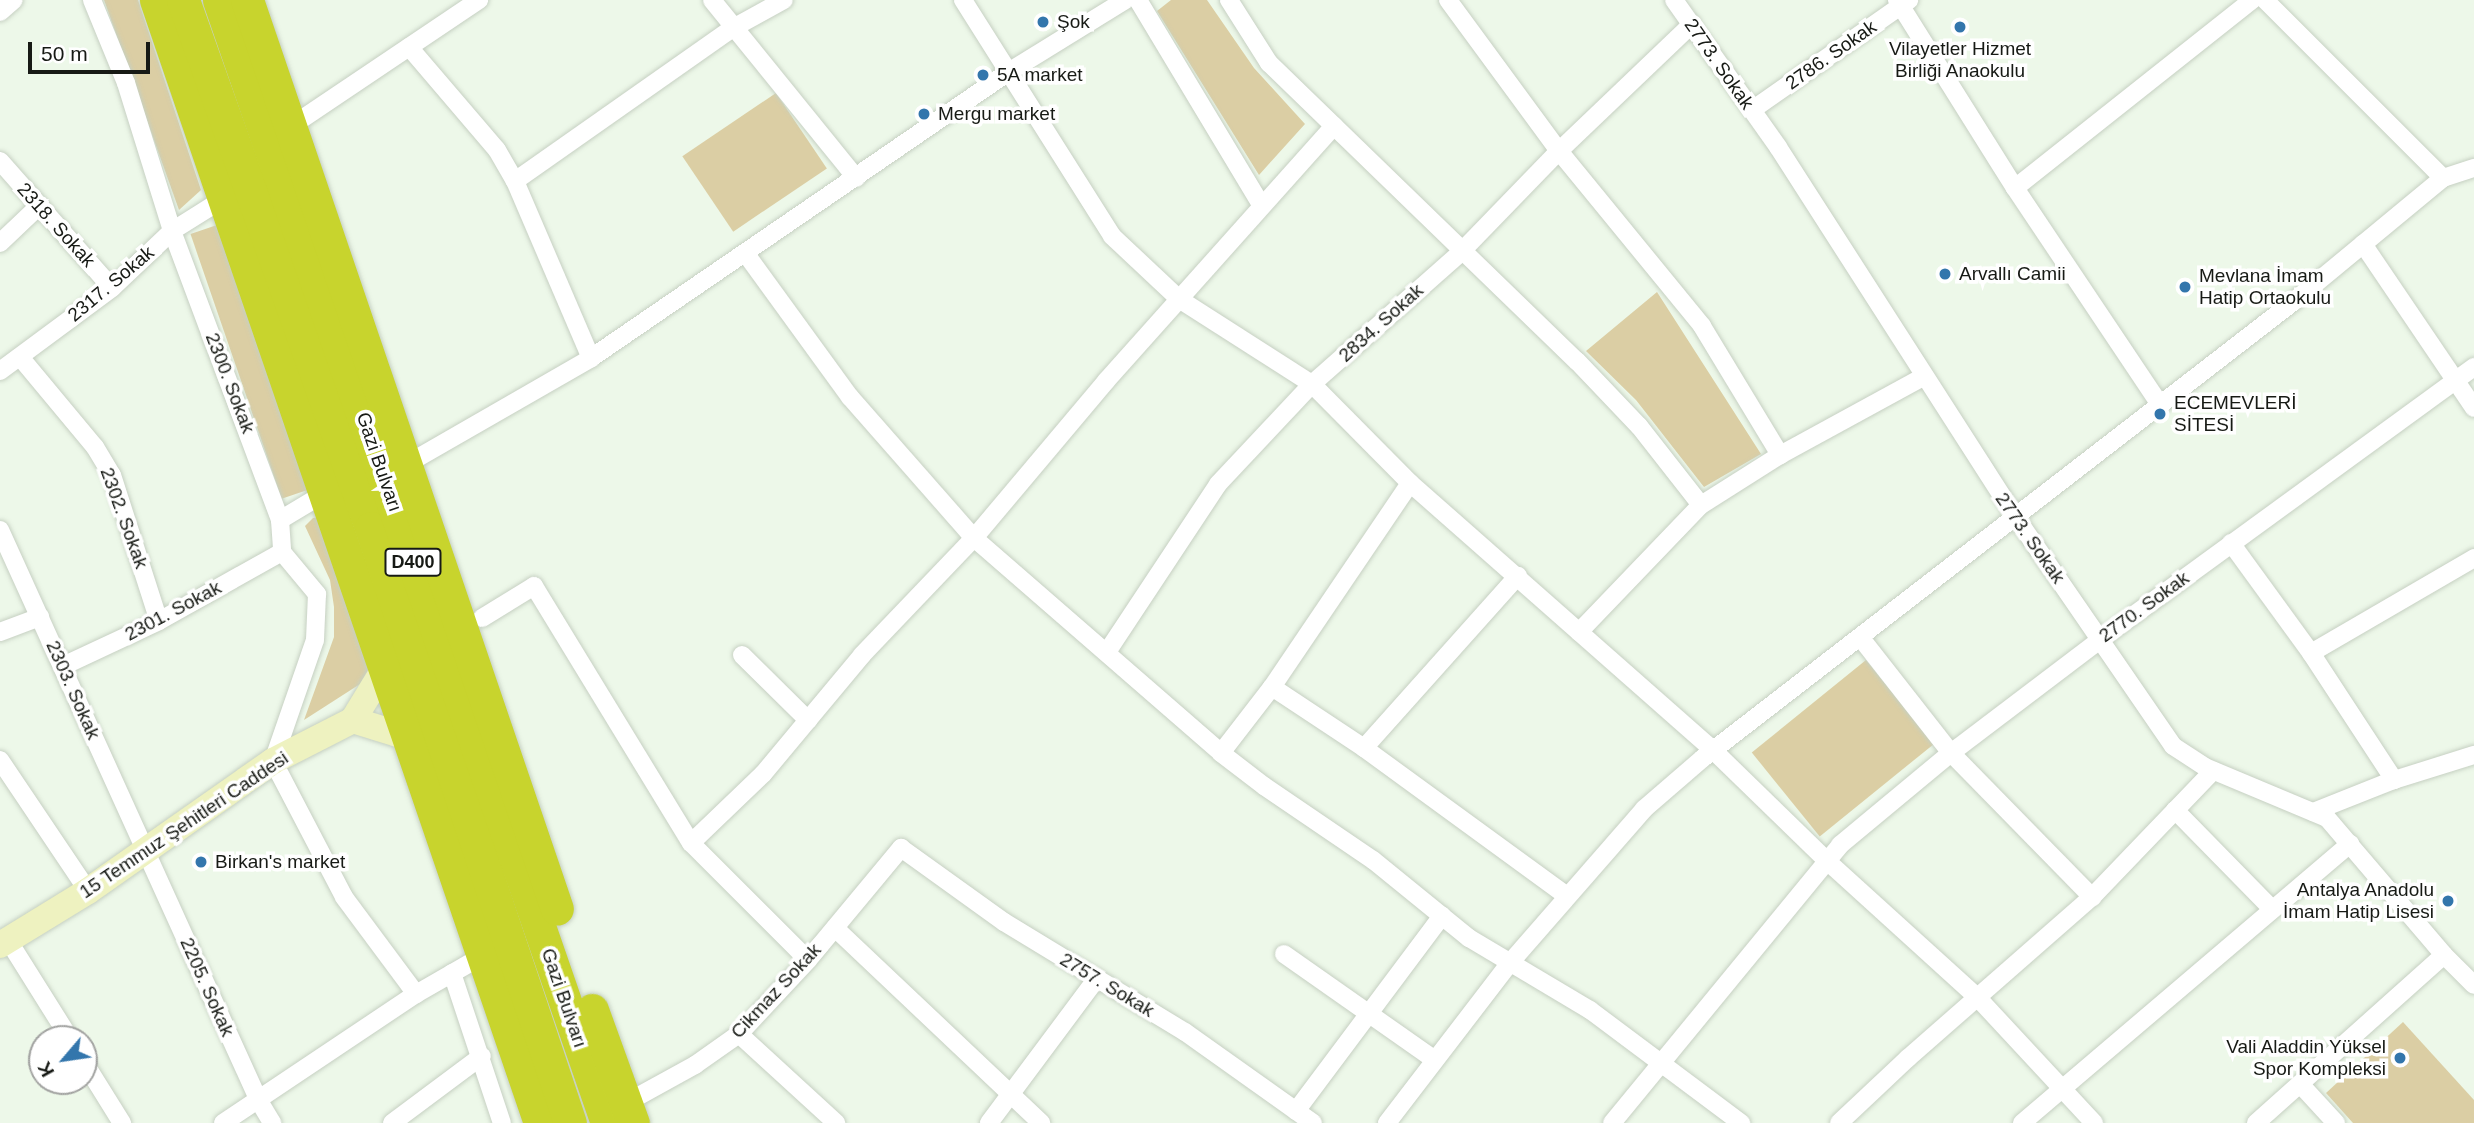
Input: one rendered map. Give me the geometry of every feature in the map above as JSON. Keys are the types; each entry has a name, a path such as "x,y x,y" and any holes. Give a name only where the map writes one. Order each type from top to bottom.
{"highway":[{"path":"156,0 386,666 540,1123"},
{"name":"Gazi Bulvarı","path":"183,0 371,528 570,1123"},
{"name":"Gazi Bulvarı","path":"219,0 622,1116"},
{"path":"247,0 407,464 622,1116"}],"main road":[{"path":"386,666 353,720 410,738"},
{"name":"15 Temmuz Şehitleri Caddesi","path":"4,943 88,891 273,761 353,720"}],"street":[{"path":"0,12 14,0"},
{"name":"2300. Sokak","path":"92,0 126,83 172,231 280,520 282,552"},
{"path":"290,127 479,0"},
{"path":"712,0 856,178"},
{"path":"514,181 733,28 784,0"},
{"path":"963,0 1112,236 1179,299 1312,384 1410,483 1713,750 1826,861 1977,997 2094,1123"},
{"path":"407,464 591,358 1007,73 1125,0"},
{"path":"1138,0 1262,206"},
{"path":"1229,0 1269,63 1639,425 1701,505"},
{"path":"1448,0 1559,151 1702,326 1780,455"},
{"name":"2773. Sokak","path":"1674,0 1752,110 2015,516 2173,746 2213,771 2327,818 2444,955 2474,985"},
{"path":"2015,188 2252,0"},
{"path":"2264,0 2443,177"},
{"path":"1903,2 2015,188 2159,403"},
{"name":"2786. Sokak","path":"1752,110 1903,2"},
{"name":"2834. Sokak","path":"1107,652 1218,484 1312,384 1461,251 1559,151 1692,24"},
{"path":"409,47 497,150 514,181 591,358"},
{"path":"691,843 763,774 863,655 974,538 1179,299 1334,126"},
{"name":"2318. Sokak","path":"0,161 112,288"},
{"path":"1387,1123 1509,964 1644,809 1713,750 2293,302 2443,177 2474,168"},
{"name":"2317. Sokak","path":"0,371 112,288 172,231 223,199"},
{"path":"0,243 39,206"},
{"path":"2363,244 2474,408"},
{"path":"746,254 850,397 974,538 1221,753 1264,786 1373,860 1441,916 1509,964 1590,1010 1741,1123"},
{"name":"2302. Sokak","path":"20,357 95,447 112,475 159,621"},
{"name":"2770. Sokak","path":"1612,1123 1840,845 1951,753 2101,639 2474,367"},
{"path":"1579,632 1701,505 1780,455 1923,377"},
{"path":"1221,753 1272,687 1410,483"},
{"path":"280,520 325,493"},
{"name":"2303. Sokak","path":"0,530 145,850"},
{"path":"2231,543 2311,653 2394,780"},
{"path":"282,552 317,594 315,640 273,761 344,897 416,994"},
{"name":"2301. Sokak","path":"63,666 159,621 282,552"},
{"path":"2311,653 2474,558"},
{"path":"1364,748 1518,576"},
{"path":"482,618 534,586 691,843 808,960"},
{"path":"0,632 40,617"},
{"path":"1860,637 1951,753 2092,897"},
{"path":"743,655 808,720"},
{"path":"1272,687 1364,748 1567,896"},
{"path":"2313,812 2394,780 2474,755"},
{"path":"0,760 88,891"},
{"path":"1839,1123 2092,897 2213,771"},
{"path":"2175,810 2272,909"},
{"path":"2022,1123 2350,844"},
{"name":"Cikmaz Sokak","path":"622,1116 739,1034 808,960 901,848"},
{"name":"2757. Sokak","path":"901,848 1004,922 1185,1032 1313,1123"},
{"name":"2205. Sokak","path":"145,850 259,1101 272,1123"},
{"path":"1296,1111 1441,916"},
{"path":"835,928 1041,1123"},
{"path":"4,943 60,1025"},
{"path":"1284,954 1435,1060"},
{"path":"2256,1123 2444,955"},
{"path":"223,1123 416,994 482,956"},
{"path":"452,974 482,1056 502,1123"},
{"path":"989,1123 1097,978"},
{"path":"739,1034 836,1123"},
{"path":"392,1123 482,1056"},
{"path":"98,1084 122,1123"},
{"path":"2301,1085 2336,1123"}],"shaded area":[{"path":"104,0 138,0 201,190 179,210"},
{"path":"1171,0 1207,0 1254,68 1305,124 1259,175 1157,11"},
{"path":"776,93 827,168 733,232 682,156"},
{"path":"217,225 308,490 282,499 191,234"},
{"path":"1657,292 1761,454 1704,487 1636,400 1586,351"},
{"path":"321,517 371,677 304,720 334,637 334,607 330,580 305,526 313,518"},
{"path":"1866,660 1934,744 1820,836 1752,753"},
{"name":"Vali Aladdin Yüksel Spor Kompleksi","path":"2403,1022 2474,1100 2474,1123 2353,1123 2326,1093"}],"place":[{"name":"Şok","path":"1043,22"},
{"name":"Vilayetler Hizmet Birliği Anaokulu","path":"1960,27"},
{"name":"5A market","path":"983,75"},
{"name":"Mergu market","path":"924,114"},
{"name":"Arvallı Camii","path":"1945,274"},
{"name":"Mevlana İmam Hatip Ortaokulu","path":"2185,287"},
{"name":"ECEMEVLERİ SİTESİ","path":"2160,414"},
{"name":"Birkan's market","path":"201,862"},
{"name":"Antalya Anadolu İmam Hatip Lisesi","path":"2448,901"},
{"name":"Vali Aladdin Yüksel Spor Kompleksi","path":"2400,1058"}]}
